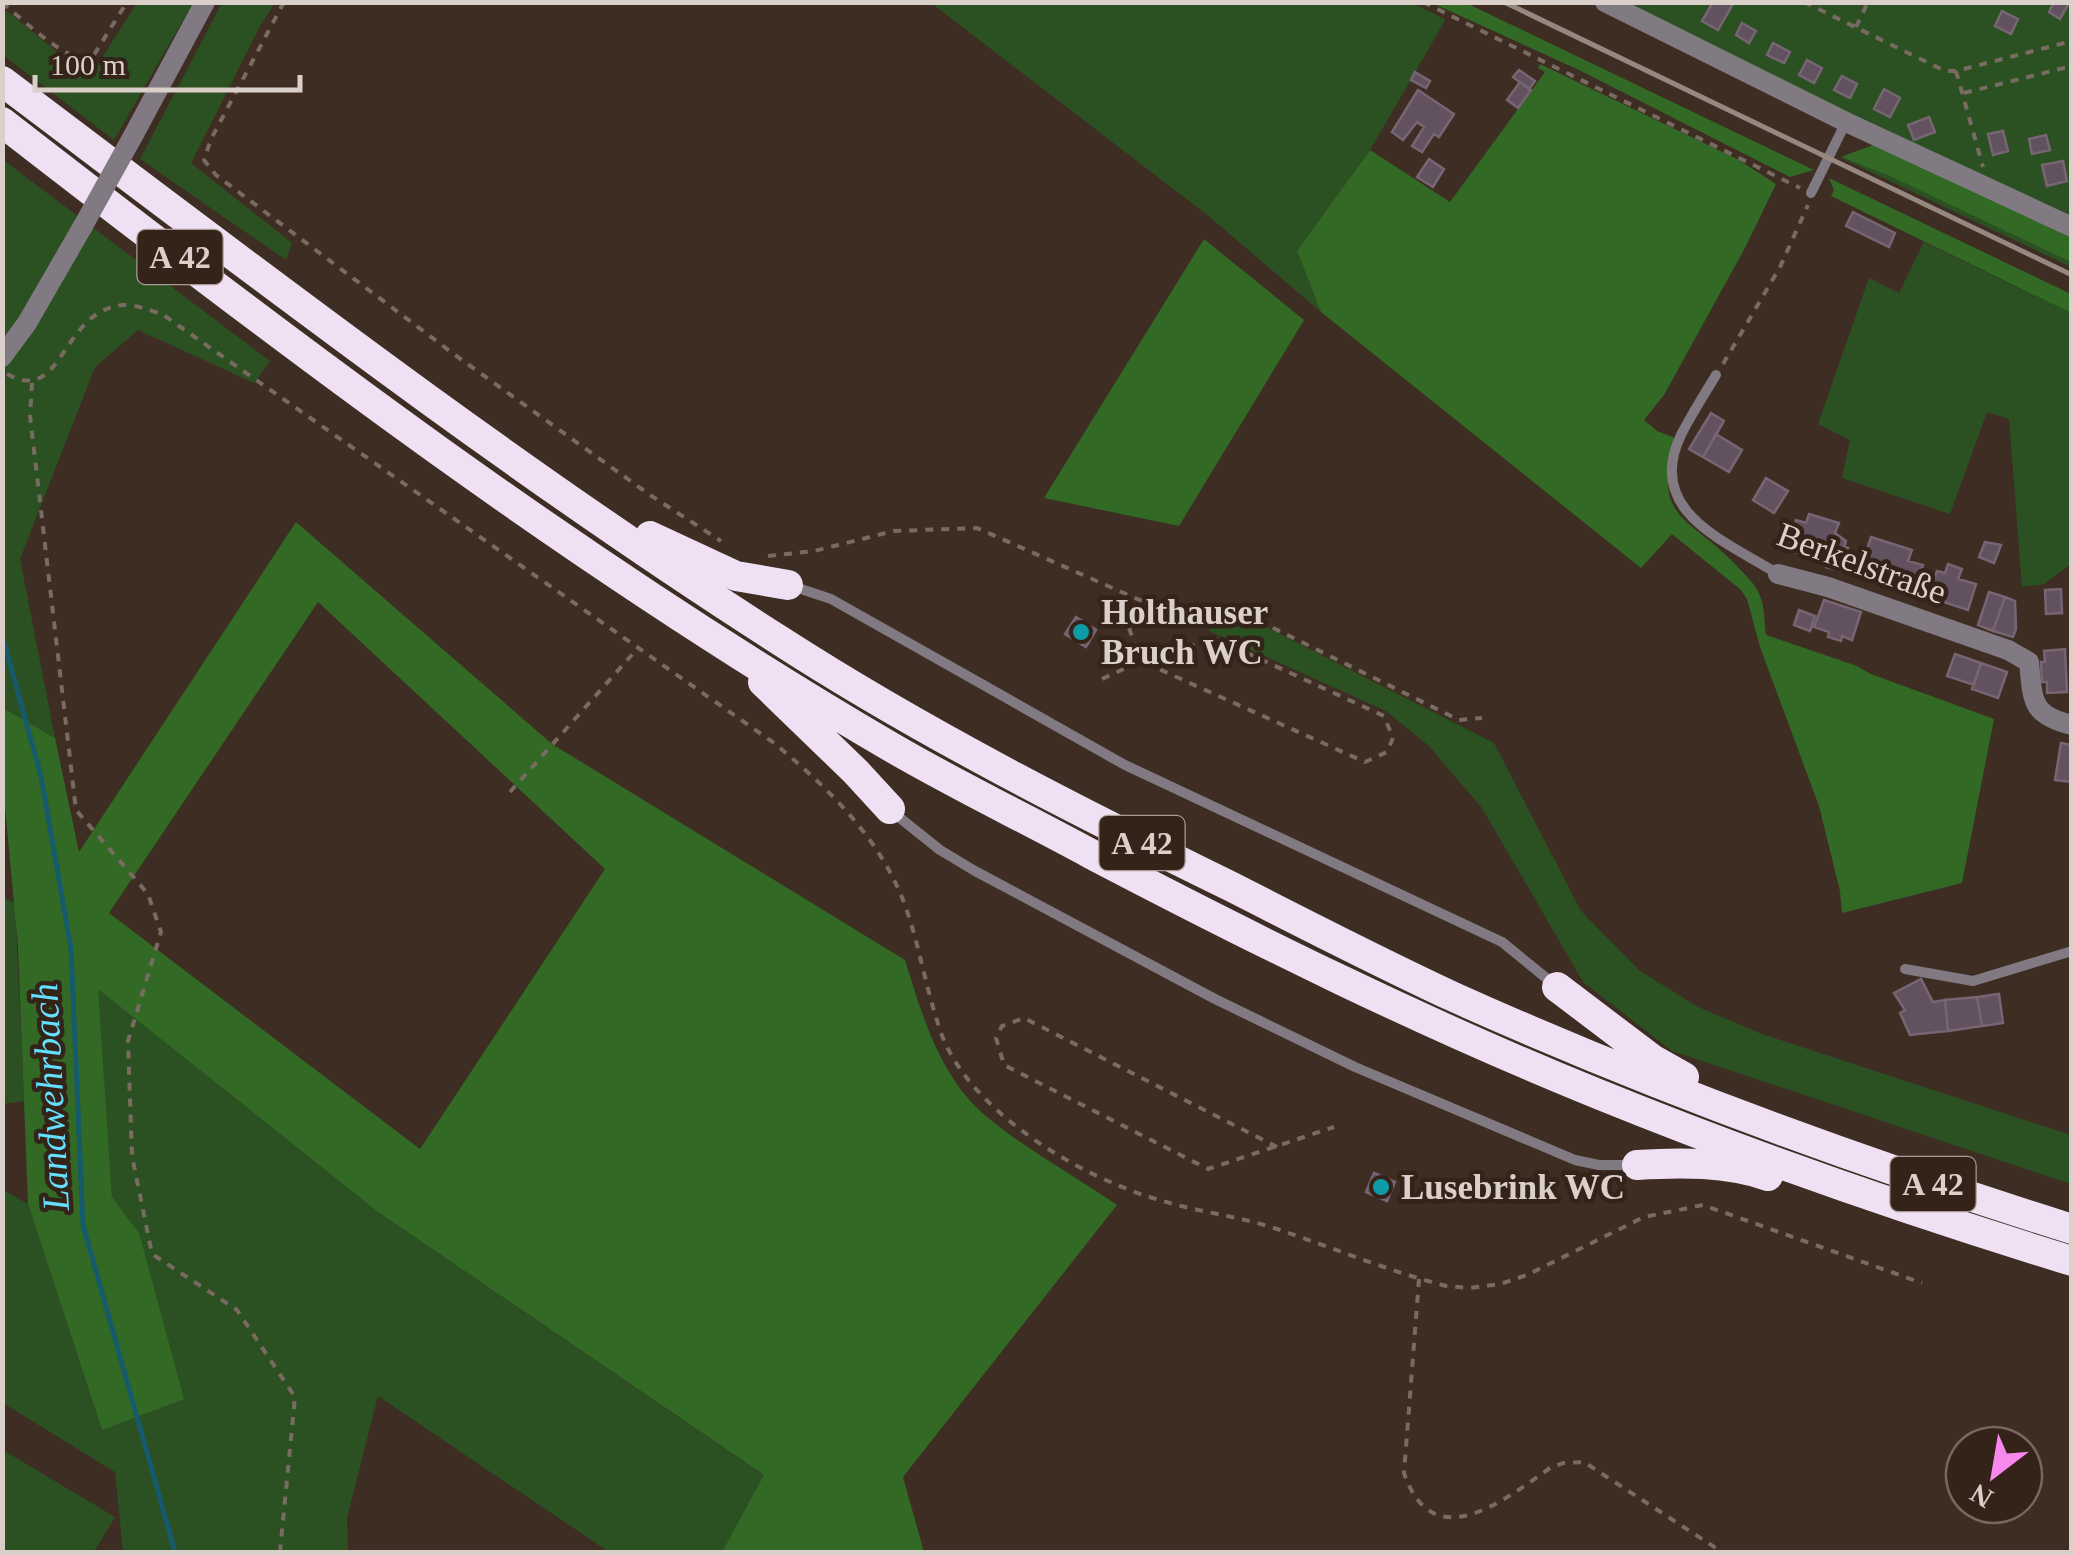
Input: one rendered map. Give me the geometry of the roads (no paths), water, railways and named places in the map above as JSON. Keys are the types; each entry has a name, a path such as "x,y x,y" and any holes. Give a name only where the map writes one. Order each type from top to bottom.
{"highway":[{"name":"A 42","path":"2,81 528,473 798,652 904,716 1072,808 1452,996 1602,1061 1796,1137 2072,1229"},
{"name":"A 42","path":"2,122 471,477 696,626 893,748 1213,918 1329,975 1596,1093 1744,1151 2072,1261"},
{"path":"528,473 707,564 736,576 788,585"},
{"path":"696,626 773,691 890,810"},
{"path":"1557,987 1652,1059 1682,1076 1747,1102 1796,1137"},
{"path":"1638,1166 1681,1162 1753,1171 1872,1212 1936,1218"}],"street":[{"path":"2,357 27,323 205,2"},
{"path":"1605,2 1846,122 2072,227"},
{"name":"Berkelstraße","path":"1778,574 1828,587 2008,650 2029,662 2037,708 2054,720 2072,725"}],"lane":[{"path":"1810,193 1846,122"},
{"name":"Berkelstraße","path":"1716,375 1681,435 1673,462 1672,485 1686,513 1698,524 1778,574"},
{"path":"788,585 831,599 1125,765 1502,942 1557,987"},
{"path":"890,810 940,850 975,871 1215,999 1354,1066 1575,1160 1638,1166"},
{"path":"1905,969 1973,981 2072,951"}],"waterway":[{"name":"Landwehrbach","path":"2,635 41,776 71,949 83,1225 175,1552"}],"railway":[{"path":"1504,2 2072,275"}],"place":[{"name":"Holthauser Bruch WC","path":"1081,632"},
{"name":"Lusebrink WC","path":"1381,1187"}]}
